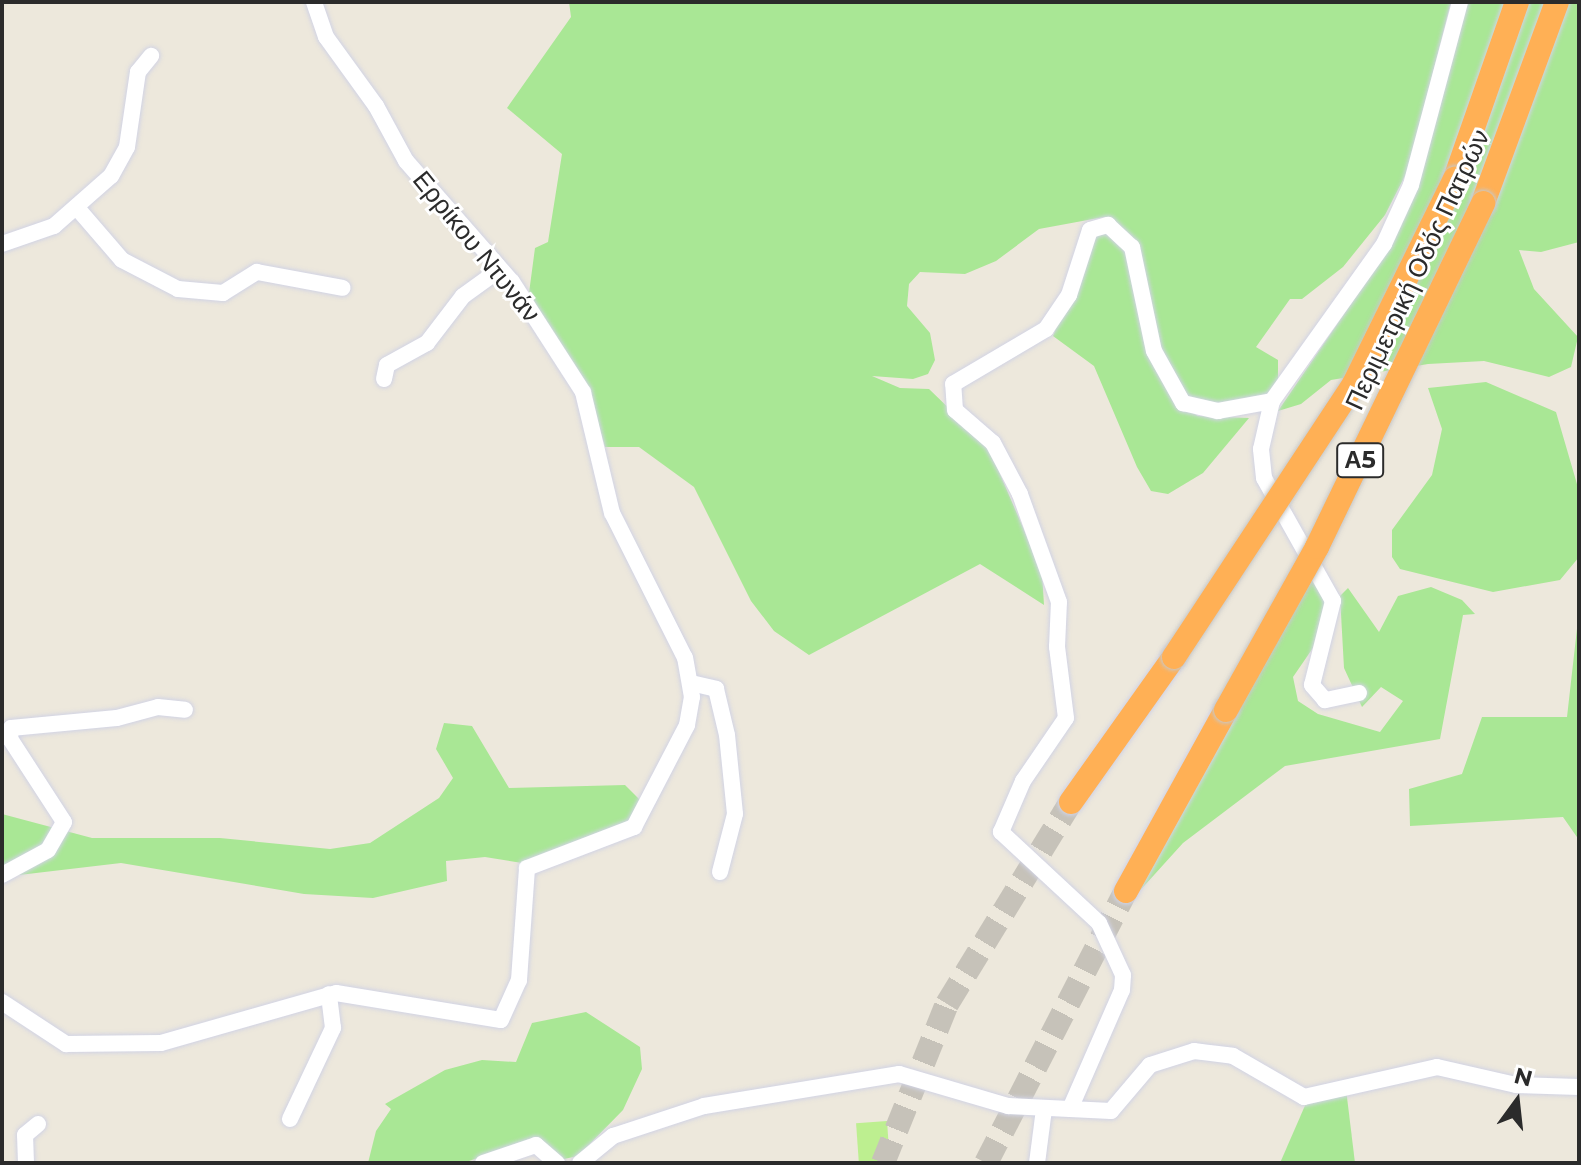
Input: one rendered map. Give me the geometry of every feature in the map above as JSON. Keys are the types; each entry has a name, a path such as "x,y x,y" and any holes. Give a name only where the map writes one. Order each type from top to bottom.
{"highway":[{"name":"Περιμετρική Οδός Πατρών","path":"1071,802 1174,657 1354,384 1455,179 1517,2"},
{"name":"Περιμετρική Οδός Πατρών","path":"1126,891 1317,547 1483,203 1557,2"}],"street":[{"name":"Ερρίκου Ντυνάν","path":"2,1002 60,1043 141,1045 329,994 383,996 504,1018 520,974 521,888 527,868 634,827 684,733 691,683 673,627 612,513 583,392 499,270 406,161 326,37 314,2"},
{"path":"1359,693 1325,700 1312,685 1333,601 1264,478 1261,449 1272,401 1384,244 1423,148 1460,2"},
{"path":"2,244 54,226 78,209 124,156 136,78 151,56"},
{"path":"78,209 122,260 178,289 223,293 257,272 343,288"},
{"path":"1070,1109 1122,990 1123,975 1099,923 1001,832 1023,781 1066,718 1057,647 1059,602 1020,494 993,443 955,410 953,384 1005,359 1046,329 1069,295 1090,230 1108,225 1132,247 1154,351 1183,403 1218,411 1272,401"},
{"path":"384,379 387,365 427,343 463,296 499,270"},
{"path":"691,683 716,689 727,735 735,814 720,872"},
{"path":"2,875 48,850 64,819 10,739 11,728 117,718 158,707 185,710"},
{"path":"290,1119 333,1028 329,994"},
{"path":"580,1163 613,1136 704,1106 899,1074 1001,1105 1111,1111 1150,1065 1194,1051 1233,1056 1304,1097 1437,1067 1516,1085 1579,1087"},
{"path":"1037,1163 1044,1109"},
{"path":"26,1163 25,1135 38,1124"},
{"path":"483,1163 536,1145 557,1163"}],"green space":[{"path":"569,2 1451,2 1408,170 1385,215 1343,267 1302,299 1290,299 1256,347 1278,360 1278,382 1270,395 1206,408 1184,399 1157,349 1119,226 1104,217 1039,229 996,261 965,274 920,272 909,284 907,306 930,333 935,360 928,374 913,379 872,376 900,388 929,389 988,446 1042,572 1044,605 980,564 809,655 774,631 751,601 694,487 639,447 605,447 589,392 529,293 535,248 548,242 562,154 507,108 571,17"},
{"path":"1466,2 1579,2 1579,242 1541,252 1519,250 1534,289 1578,337 1571,367 1549,377 1484,361 1428,364 1331,380 1301,404 1278,411 1374,270 1424,164"},
{"path":"1109,229 1128,249 1147,348 1180,406 1198,416 1249,418 1203,473 1168,494 1151,491 1137,467 1094,366 1053,336 1094,234"},
{"path":"1486,382 1556,412 1579,491 1579,557 1560,580 1493,592 1400,569 1392,557 1392,530 1432,475 1442,429 1428,388"},
{"path":"1312,571 1325,595 1325,610 1315,645 1293,677 1298,701 1318,714 1380,732 1403,701 1381,687 1362,707 1344,668 1340,596 1348,588 1379,632 1398,596 1431,587 1462,600 1475,614 1463,615 1440,739 1285,766 1183,843 1135,896"},
{"path":"1579,611 1579,840 1563,817 1410,826 1409,789 1462,774 1482,717 1567,717"},
{"path":"444,723 472,726 509,788 625,785 642,802 627,828 522,863 485,857 446,861 447,881 373,898 304,894 121,863 2,877 2,814 92,838 220,838 330,849 370,843 439,798 453,778 436,749"},
{"path":"586,1012 640,1047 642,1069 623,1110 578,1156 564,1159 550,1149 499,1151 463,1163 368,1163 376,1131 391,1109 385,1104 445,1070 482,1060 516,1062 532,1023"},
{"path":"1346,1089 1355,1163 1280,1163 1307,1101"},
{"path":"887,1121 890,1163 859,1163 856,1123"}],"tunnel":[{"path":"883,1163 947,1004 1071,802"},
{"path":"986,1163 1126,891"}]}
